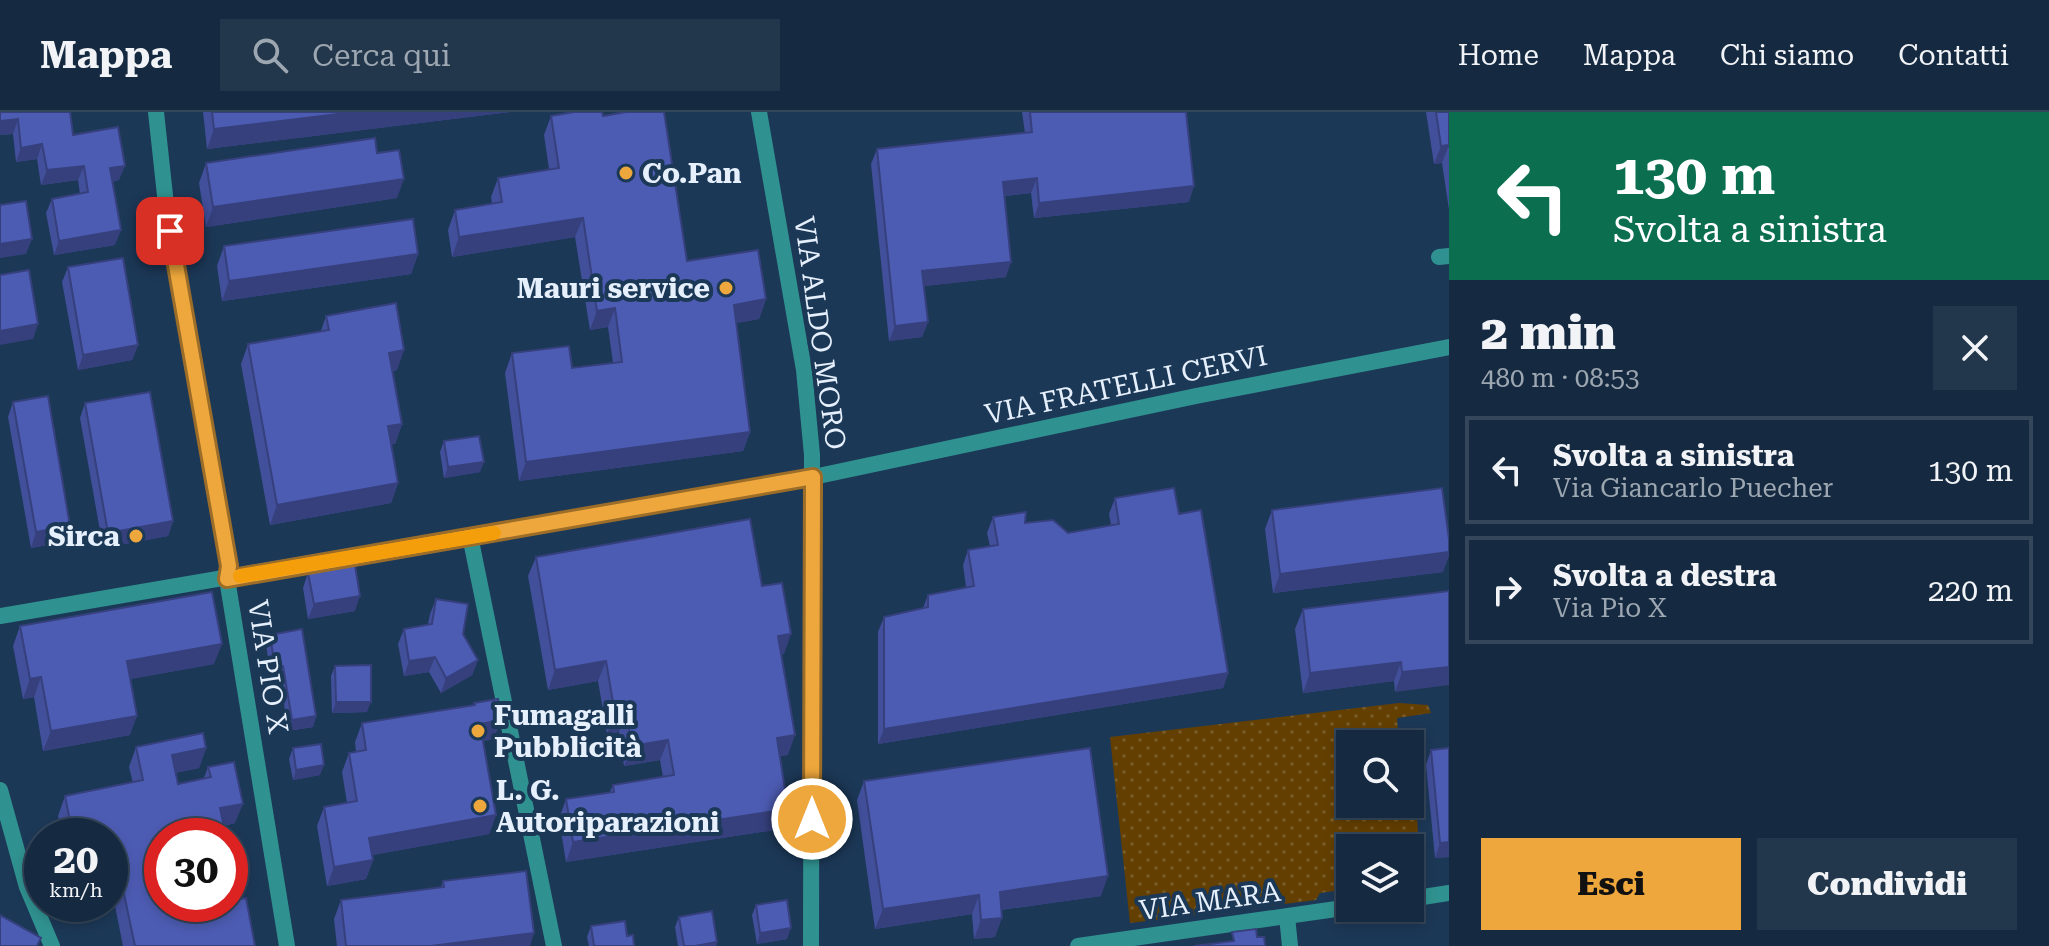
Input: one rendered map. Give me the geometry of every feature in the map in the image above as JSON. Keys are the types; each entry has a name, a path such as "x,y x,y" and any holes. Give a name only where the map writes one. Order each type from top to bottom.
{"street":[{"name":"VIA PIO X","path":"156,112 167,214 229,566 227,579 287,946"},
{"name":"VIA ALDO MORO","path":"759,112 806,380 813,477 811,946"},
{"name":"VIA FRATELLI CERVI","path":"0,616 813,477 1196,396 1449,347"},
{"path":"470,536 554,946"},
{"path":"0,790 27,887 52,946"},
{"path":"1424,897 1449,893"},
{"name":"VIA MARA","path":"1078,946 1336,909"},
{"path":"1287,916 1290,946"}],"shaded area":[{"path":"1399,703 1428,705 1431,713 1397,718 1398,730 1336,730 1336,818 1417,818 1418,834 1336,834 1336,891 1320,893 1316,900 1130,923 1110,737"}],"building":[{"path":"0,112 70,112 73,135 118,127 125,166 110,168 121,230 59,241 52,199 88,192 84,166 47,170 42,144 21,148 18,119 0,121"},
{"path":"212,112 355,112 214,129"},
{"path":"602,112 603,116 626,112 664,112 687,261 758,250 766,299 734,305 750,432 526,462 512,353 569,346 572,368 622,362 615,308 597,311 583,218 459,237 455,210 502,202 498,178 559,168 551,116"},
{"path":"1030,112 1186,112 1194,186 1039,203 1037,178 1003,182 1011,262 922,271 928,322 895,326 877,149 1032,132"},
{"path":"1436,112 1449,112 1449,145 1441,146"},
{"path":"375,138 377,153 399,150 404,179 213,207 206,163"},
{"path":"26,201 32,239 0,244 0,205"},
{"path":"413,219 418,254 229,281 224,246"},
{"path":"123,258 138,345 83,355 68,267"},
{"path":"29,270 38,324 0,331 0,275"},
{"path":"396,303 404,350 389,353 402,424 388,426 398,483 277,505 248,344 329,330 326,316"},
{"path":"150,392 173,521 108,533 85,403"},
{"path":"48,396 70,526 36,532 13,402"},
{"path":"479,436 484,462 448,467 444,441"},
{"path":"1174,488 1179,514 1201,510 1228,673 884,729 884,617 928,607 928,595 974,586 968,550 998,545 993,517 1026,512 1025,523 1053,520 1068,533 1119,524 1115,498"},
{"path":"1442,488 1449,552 1280,574 1272,510"},
{"path":"750,519 762,586 782,583 791,634 778,636 795,735 777,738 788,809 573,842 566,799 614,792 613,785 674,775 668,740 632,746 626,712 615,714 606,661 555,670 536,557"},
{"path":"355,565 360,596 314,604 308,573"},
{"path":"1449,591 1449,667 1402,672 1401,662 1310,673 1303,609"},
{"path":"212,592 222,644 127,661 137,716 51,731 41,677 30,679 20,626"},
{"path":"436,599 468,604 463,634 478,660 446,678 435,657 409,661 404,629 432,624"},
{"path":"302,629 316,716 292,720 283,666 275,667 270,635"},
{"path":"371,665 371,702 336,702 335,666"},
{"path":"498,699 501,720 480,724 496,815 369,838 373,860 334,867 324,807 357,801 349,753 366,750 362,723"},
{"path":"203,733 206,748 172,755 178,784 211,777 208,767 234,762 243,804 220,808 222,818 144,818 144,922 248,922 248,909 255,946 135,946 128,913 128,818 69,818 65,796 143,780 136,747"},
{"path":"321,744 324,765 296,770 293,748"},
{"path":"1090,748 1108,876 1000,892 1002,918 981,920 979,895 883,909 864,781"},
{"path":"1449,748 1449,842 1440,843 1431,750"},
{"path":"526,871 534,933 431,946 346,946 341,900 444,887 443,881"},
{"path":"787,900 791,928 760,933 756,905"},
{"path":"712,911 717,942 684,946 679,917"},
{"path":"0,915 41,938 37,946 0,946"},
{"path":"625,921 627,936 633,935 634,946 594,946 591,926"},
{"path":"1256,929 1257,937 1264,937 1265,946 1194,946 1234,941 1232,932"}],"slow traffic":[{"path":"240,576 494,533"}],"place":[{"name":"Co.Pan","path":"626,173"},
{"name":"Mauri service","path":"726,288"},
{"name":"Sirca","path":"136,536"},
{"name":"Fumagalli Pubblicità","path":"478,731"},
{"name":"L. G. Autoriparazioni","path":"480,806"}],"route":[{"path":"170,231 229,566 227,579 813,477 812,819"}]}
